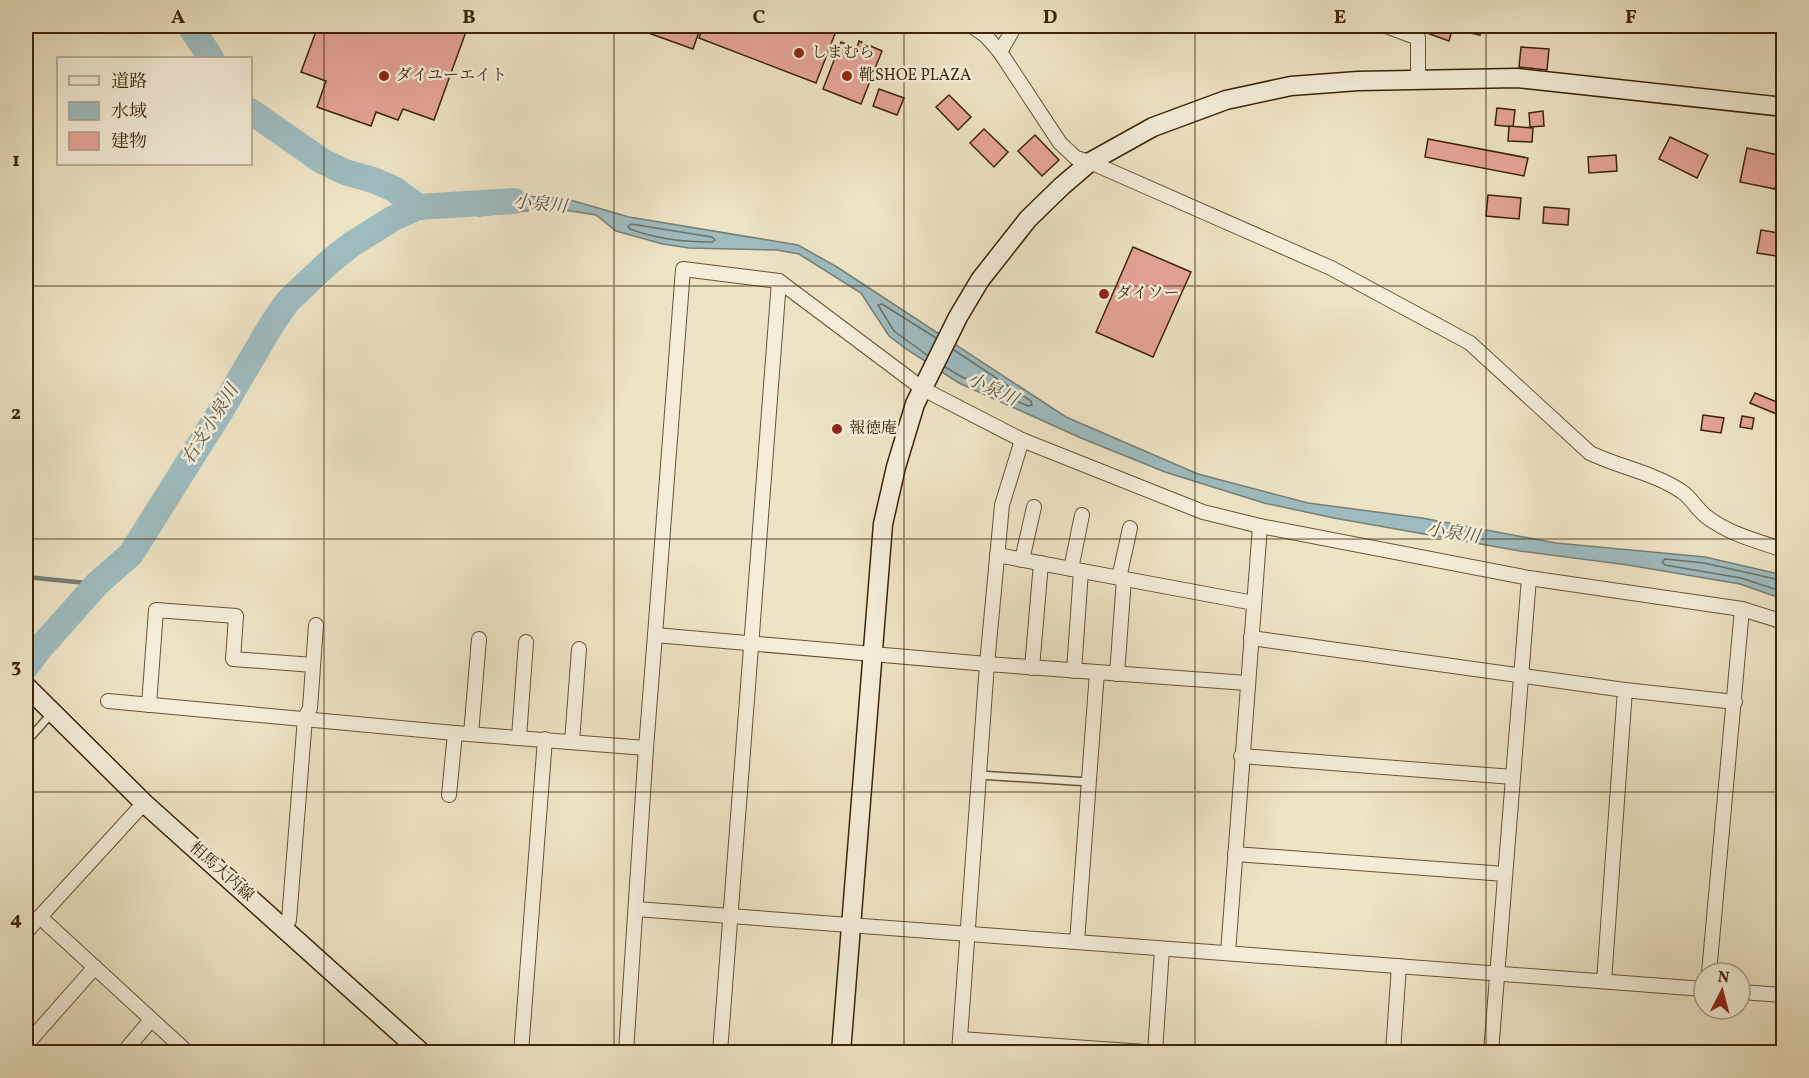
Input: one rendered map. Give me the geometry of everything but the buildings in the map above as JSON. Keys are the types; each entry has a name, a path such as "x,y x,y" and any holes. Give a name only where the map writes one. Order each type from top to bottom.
{"street":[{"path":"972,26 986,36 1000,52 1060,143 1076,158 1090,162 1331,268 1470,343 1590,453 1682,491 1705,516 1725,530 1784,550"},
{"path":"1000,52 1015,26"},
{"path":"1386,26 1418,38 1418,81"},
{"path":"841,1053 883,524 896,467 915,404 958,317 980,280 1028,219 1090,162 1153,127 1226,100 1291,86 1358,81 1517,78 1784,107"},
{"path":"626,1053 682,269 779,281 927,381 1022,440 1203,512 1260,526 1529,578 1742,609 1784,622"},
{"path":"720,1053 779,281"},
{"path":"1022,440 1002,505 987,664 959,1046 1145,1053"},
{"path":"1022,560 1034,507"},
{"path":"1074,671 1076,570 1082,515"},
{"path":"1228,953 1260,526"},
{"path":"1117,674 1122,578 1130,528"},
{"path":"997,555 1254,603"},
{"path":"1032,668 1041,563"},
{"path":"1491,1053 1529,578"},
{"path":"1710,961 1742,609"},
{"path":"149,705 156,610 236,616 233,659 313,666"},
{"path":"284,927 289,920 305,718 310,708 316,625"},
{"path":"655,635 1032,668 1248,683"},
{"path":"1251,638 1625,690 1735,702"},
{"path":"471,734 479,639"},
{"path":"519,737 526,642"},
{"path":"572,741 579,649"},
{"path":"1077,942 1097,672"},
{"name":"相馬大内線","path":"26,686 144,803 422,1053"},
{"path":"1604,981 1625,690"},
{"path":"108,702 646,748"},
{"path":"449,795 455,733"},
{"path":"521,1053 545,739"},
{"path":"1241,756 1513,777"},
{"path":"26,932 144,803"},
{"path":"1235,854 1505,874"},
{"path":"636,909 1692,988"},
{"path":"40,917 187,1053"},
{"path":"1155,1053 1162,948"},
{"path":"1393,1053 1399,966"},
{"path":"26,1046 95,968"},
{"path":"1752,993 1784,995"},
{"path":"124,1053 151,1020"}],"lane":[{"path":"26,742 48,710"},
{"path":"979,775 1089,782"}],"water":[{"path":"483,193 567,199 629,217 798,245 837,267 1066,417 1198,474 1308,503 1422,518 1556,543 1705,557 1783,575 1783,599 1740,584 1628,565 1520,551 1334,518 1264,503 1165,472 1081,438 959,383 889,336 861,293 799,254 777,250 689,248 663,244 616,231 596,215 571,211 544,209 478,216"}],"waterway":[{"name":"小泉川","path":"190,26 210,57"},
{"name":"小泉川","path":"252,112 322,161 345,172 394,189 418,207 514,201"},
{"name":"右支小泉川","path":"26,667 97,584 131,554 288,301 352,244 392,219 418,207"},
{"path":"26,577 97,584"}],"place":[{"name":"しまむら","path":"799,53"},
{"name":"ダイユーエイト","path":"384,76"},
{"name":"靴SHOE PLAZA","path":"847,76"},
{"name":"ダイソー","path":"1104,294"},
{"name":"報徳庵","path":"837,429"}]}
